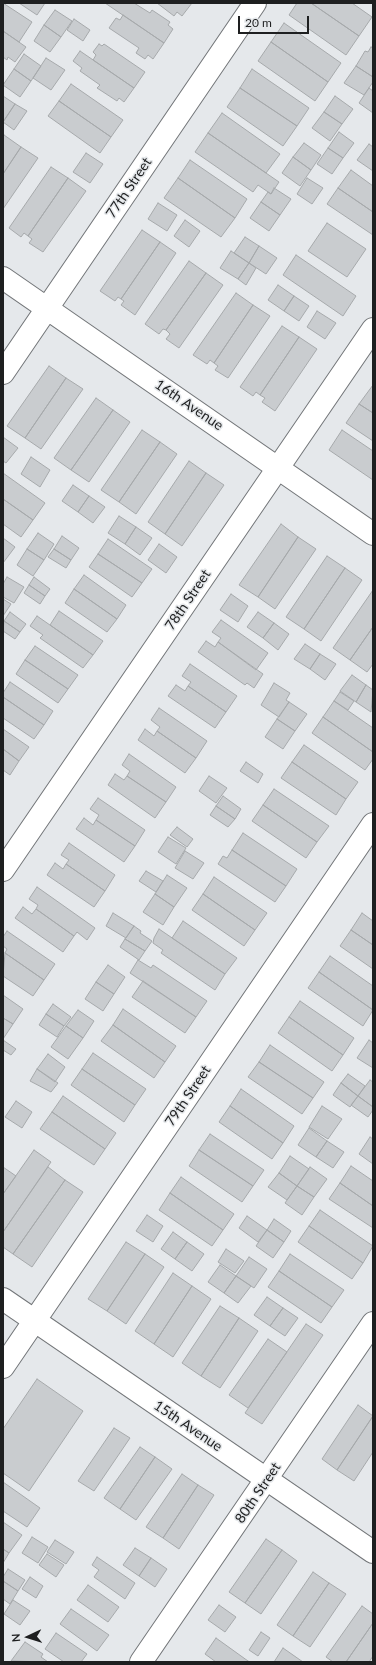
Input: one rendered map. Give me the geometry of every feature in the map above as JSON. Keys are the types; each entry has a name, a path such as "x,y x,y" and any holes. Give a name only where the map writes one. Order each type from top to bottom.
{"street":[{"name":"77th Street","path":"3,373 255,3"},
{"name":"16th Avenue","path":"3,278 279,467 373,534"},
{"name":"78th Street","path":"3,870 373,329"},
{"name":"79th Street","path":"3,1367 373,824"},
{"name":"15th Avenue","path":"3,1299 373,1552"},
{"name":"80th Street","path":"141,1662 373,1323"}],"building":[{"path":"3,3 32,22 19,42 3,31"},
{"path":"19,3 45,3 37,15"},
{"path":"105,3 134,3 150,13 152,10 170,22 168,25 173,29 164,43"},
{"path":"157,3 192,3 182,16 177,12 174,16"},
{"path":"297,3 311,3 359,36 346,55 289,15"},
{"path":"311,3 352,3 372,17 359,36"},
{"path":"55,10 72,21 61,37 44,25"},
{"path":"123,15 164,43 153,59 148,55 145,59 136,53 139,48 109,28 116,18 120,20"},
{"path":"74,19 90,30 83,41 67,30"},
{"path":"284,23 341,63 328,82 271,42"},
{"path":"44,25 61,37 50,52 34,41"},
{"path":"3,31 26,47 15,62 8,57 7,60 3,57"},
{"path":"271,42 328,82 315,101 258,61"},
{"path":"99,44 102,46 104,44 145,72 134,88 93,60 96,55 93,52"},
{"path":"371,47 373,48 373,77 356,66 365,51 368,52"},
{"path":"80,51 134,88 124,102 119,98 117,101 97,88 100,85 80,71 82,68 73,61"},
{"path":"24,54 41,66 31,81 14,69"},
{"path":"46,58 65,70 51,90 33,78"},
{"path":"356,66 373,77 373,82 364,95 344,83"},
{"path":"14,69 31,81 20,97 3,85"},
{"path":"252,69 309,108 297,126 240,88"},
{"path":"71,84 123,120 111,137 59,101"},
{"path":"240,88 297,126 283,146 227,107"},
{"path":"369,88 373,91 373,113 359,103"},
{"path":"3,96 15,104 3,122"},
{"path":"335,96 353,109 342,124 324,112"},
{"path":"59,101 111,137 100,153 48,116"},
{"path":"15,104 27,111 14,130 3,122"},
{"path":"324,112 342,124 330,141 312,128"},
{"path":"222,113 280,154 266,173 208,133"},
{"path":"339,132 354,143 343,158 328,148"},
{"path":"208,133 279,182 271,194 258,185 253,192 195,152"},
{"path":"4,135 21,147 3,174 3,136"},
{"path":"304,143 321,155 311,170 293,157"},
{"path":"369,144 373,147 373,171 357,160"},
{"path":"21,147 38,158 3,209 3,174"},
{"path":"328,148 343,158 332,174 317,164"},
{"path":"86,153 103,164 90,183 73,172"},
{"path":"293,157 311,170 300,186 282,173"},
{"path":"190,160 247,199 235,218 178,178"},
{"path":"51,167 68,178 28,236 24,233 21,237 9,228"},
{"path":"351,170 373,186 373,212 338,188"},
{"path":"68,178 86,191 43,252 29,243 32,239 28,236"},
{"path":"178,178 235,218 221,237 164,198"},
{"path":"307,178 323,188 312,204 297,194"},
{"path":"274,188 291,199 280,215 261,202 268,192 271,194"},
{"path":"338,188 373,212 373,235 327,204"},
{"path":"261,202 280,215 269,231 250,218"},
{"path":"158,203 177,215 167,231 148,219"},
{"path":"185,220 200,231 189,247 174,236"},
{"path":"327,223 366,249 347,277 308,251"},
{"path":"142,230 160,242 121,299 118,297 115,301 100,291"},
{"path":"245,237 259,246 249,263 234,253"},
{"path":"160,242 176,253 135,315 121,305 124,301 121,299"},
{"path":"259,246 277,258 266,274 249,263"},
{"path":"231,251 249,263 238,279 220,268"},
{"path":"296,255 356,296 343,316 283,275"},
{"path":"189,261 206,273 166,330 163,329 159,334 145,324"},
{"path":"249,263 256,268 246,285 238,279"},
{"path":"206,273 223,285 179,348 166,339 170,334 166,330"},
{"path":"278,285 294,296 284,311 268,300"},
{"path":"236,293 253,305 214,363 210,360 207,364 193,355"},
{"path":"294,296 309,306 299,321 284,311"},
{"path":"253,305 270,316 228,378 215,370 218,366 214,363"},
{"path":"317,311 336,323 325,339 307,327"},
{"path":"282,326 299,337 260,395 256,392 253,396 240,387"},
{"path":"299,337 317,349 275,411 262,402 265,398 260,395"},
{"path":"49,366 66,378 25,438 7,426"},
{"path":"66,378 83,389 41,449 25,438"},
{"path":"373,385 373,413 359,404"},
{"path":"96,398 113,410 71,470 54,458"},
{"path":"359,404 373,413 373,441 346,423"},
{"path":"113,410 130,422 89,482 71,470"},
{"path":"142,430 160,442 119,502 101,490"},
{"path":"342,430 373,451 373,480 329,450"},
{"path":"3,437 18,448 6,463 3,461"},
{"path":"160,442 177,454 136,514 119,502"},
{"path":"31,457 50,470 40,487 21,474"},
{"path":"189,461 206,473 165,534 148,522"},
{"path":"3,473 45,503 33,520 3,499"},
{"path":"206,473 224,485 182,546 165,534"},
{"path":"73,485 89,496 78,512 62,501"},
{"path":"89,496 105,507 93,523 78,512"},
{"path":"3,499 33,520 21,537 3,524"},
{"path":"119,516 136,527 125,544 108,533"},
{"path":"281,524 298,537 258,597 239,585"},
{"path":"136,527 152,538 140,555 125,544"},
{"path":"38,533 54,544 44,560 27,549"},
{"path":"62,536 79,548 71,560 54,549"},
{"path":"298,537 316,549 275,609 258,597"},
{"path":"3,538 15,547 3,563"},
{"path":"108,539 152,569 142,583 98,554"},
{"path":"159,544 177,557 166,573 148,560"},
{"path":"27,549 44,560 33,576 17,565"},
{"path":"54,549 71,560 66,568 48,557"},
{"path":"98,554 142,583 132,597 89,567"},
{"path":"327,556 345,568 304,629 286,617"},
{"path":"345,568 362,580 321,641 304,629"},
{"path":"84,575 126,605 117,619 74,589"},
{"path":"7,577 24,587 14,603 3,597 3,584"},
{"path":"34,577 50,589 45,596 29,585"},
{"path":"29,585 45,596 40,604 24,593"},
{"path":"74,589 117,619 107,632 65,603"},
{"path":"373,590 373,627 350,660 333,648"},
{"path":"231,594 248,606 238,622 220,610"},
{"path":"3,599 11,604 3,616"},
{"path":"59,611 103,641 93,655 50,625"},
{"path":"10,612 26,624 20,632 4,621"},
{"path":"258,612 274,623 263,638 247,627"},
{"path":"37,616 93,655 83,668 40,638 43,635 30,626"},
{"path":"221,620 268,653 256,670 218,642 221,638 212,632"},
{"path":"4,621 20,632 15,639 3,631"},
{"path":"274,623 289,634 278,650 263,638"},
{"path":"373,627 373,664 367,672 350,660"},
{"path":"206,641 215,647 218,642 263,674 254,688 247,683 245,685 198,652"},
{"path":"305,644 320,654 310,669 294,659"},
{"path":"35,646 78,675 68,689 25,660"},
{"path":"320,654 336,664 325,680 310,669"},
{"path":"25,660 68,689 58,703 16,674"},
{"path":"190,664 237,696 226,712 188,686 191,682 182,676"},
{"path":"352,675 366,685 356,702 340,691"},
{"path":"10,682 53,711 44,725 3,697 3,693"},
{"path":"274,683 290,693 286,700 289,702 279,717 261,705"},
{"path":"176,685 185,691 188,686 226,712 215,728 168,696"},
{"path":"366,685 373,690 371,712 356,702"},
{"path":"340,692 354,701 348,710 334,701"},
{"path":"3,697 44,725 34,739 3,718"},
{"path":"334,701 373,728 373,752 323,717"},
{"path":"289,702 307,714 295,731 277,719"},
{"path":"159,708 207,741 196,758 157,731 160,727 151,720"},
{"path":"323,717 373,752 373,759 365,770 312,733"},
{"path":"277,719 295,731 283,749 265,737"},
{"path":"3,729 29,747 19,761 3,749"},
{"path":"145,729 154,736 157,731 196,758 185,773 138,740"},
{"path":"304,745 358,782 346,799 292,762"},
{"path":"3,749 19,761 10,775 3,770"},
{"path":"129,754 176,787 166,802 127,776 130,771 122,765"},
{"path":"246,762 263,774 258,783 240,771"},
{"path":"292,762 346,799 336,815 281,778"},
{"path":"115,774 124,780 127,776 166,802 155,818 108,785"},
{"path":"209,776 227,788 216,803 199,791"},
{"path":"274,789 329,826 317,842 263,805"},
{"path":"223,796 241,809 235,819 216,806"},
{"path":"98,798 145,830 135,846 96,820 99,815 90,809"},
{"path":"263,805 317,842 306,858 252,821"},
{"path":"216,806 235,819 228,827 210,815"},
{"path":"84,818 93,825 96,820 135,846 124,862 76,829"},
{"path":"177,827 193,839 187,847 170,835"},
{"path":"243,833 297,869 286,886 232,850"},
{"path":"168,837 186,848 176,864 158,852"},
{"path":"69,843 115,875 105,891 66,864 69,860 61,855"},
{"path":"232,850 286,886 275,902 218,864 223,856 227,858"},
{"path":"185,851 204,863 193,879 175,868"},
{"path":"55,863 63,869 66,864 105,891 94,907 47,875"},
{"path":"146,871 163,881 156,892 139,881"},
{"path":"167,875 187,888 174,907 155,894"},
{"path":"214,877 267,913 255,930 203,894"},
{"path":"37,887 95,928 87,940 77,932 74,936 36,909 38,905 29,899"},
{"path":"155,894 174,907 163,925 143,912"},
{"path":"203,894 255,930 244,946 192,910"},
{"path":"23,907 32,914 36,909 74,936 63,952 15,918"},
{"path":"113,913 134,926 126,938 106,926"},
{"path":"362,913 373,921 373,945 351,930"},
{"path":"183,921 237,958 225,974 172,938"},
{"path":"134,926 141,931 140,933 152,941 145,951 125,939"},
{"path":"159,929 225,974 215,990 161,953 163,950 153,943"},
{"path":"351,930 373,945 373,969 340,946"},
{"path":"7,931 55,964 44,980 5,953 7,949 3,946 3,937"},
{"path":"125,939 145,951 139,960 120,947"},
{"path":"5,953 44,980 33,996 3,976"},
{"path":"330,956 373,986 373,1010 319,972"},
{"path":"138,960 151,968 153,965 207,1001 196,1017 130,973"},
{"path":"108,965 125,977 114,994 96,982"},
{"path":"319,972 373,1010 363,1026 308,988"},
{"path":"143,981 196,1017 185,1033 132,997"},
{"path":"96,982 114,994 103,1011 85,999"},
{"path":"3,995 23,1009 13,1024 3,1018"},
{"path":"300,1001 354,1038 343,1055 289,1017"},
{"path":"53,1004 71,1017 64,1026 46,1014"},
{"path":"123,1009 176,1046 165,1062 113,1025"},
{"path":"78,1010 94,1021 83,1038 66,1026"},
{"path":"46,1014 64,1026 57,1037 39,1025"},
{"path":"289,1017 343,1055 332,1071 278,1033"},
{"path":"3,1018 13,1024 3,1039"},
{"path":"113,1025 165,1062 154,1078 101,1041"},
{"path":"66,1026 83,1038 68,1059 51,1047"},
{"path":"3,1040 16,1049 11,1055 3,1050"},
{"path":"369,1040 373,1043 373,1068 357,1058"},
{"path":"270,1045 324,1082 313,1098 259,1062"},
{"path":"93,1053 146,1089 135,1105 82,1069"},
{"path":"48,1054 65,1067 55,1082 37,1069"},
{"path":"259,1062 313,1098 302,1114 248,1077"},
{"path":"37,1069 58,1083 51,1092 30,1081"},
{"path":"82,1069 135,1105 124,1122 71,1085"},
{"path":"348,1074 365,1086 358,1096 341,1083"},
{"path":"370,1080 373,1082 373,1107 358,1096"},
{"path":"341,1083 358,1096 350,1107 333,1095"},
{"path":"241,1089 294,1126 283,1143 230,1106"},
{"path":"63,1096 116,1133 105,1149 52,1112"},
{"path":"358,1096 373,1107 373,1110 368,1117 351,1105"},
{"path":"16,1101 32,1112 22,1128 5,1117"},
{"path":"230,1106 283,1143 272,1159 219,1122"},
{"path":"322,1106 342,1119 328,1139 309,1127"},
{"path":"52,1112 105,1149 94,1165 40,1129"},
{"path":"309,1128 327,1141 316,1157 298,1145"},
{"path":"210,1134 264,1170 253,1186 199,1150"},
{"path":"370,1137 373,1139 373,1164 359,1154"},
{"path":"327,1141 344,1152 333,1168 316,1157"},
{"path":"34,1150 51,1162 3,1232 3,1194"},
{"path":"199,1150 253,1186 242,1202 189,1166"},
{"path":"290,1156 309,1169 297,1186 279,1173"},
{"path":"351,1166 373,1181 373,1206 340,1183"},
{"path":"3,1167 16,1176 3,1194"},
{"path":"48,1167 65,1180 13,1254 3,1247 3,1232"},
{"path":"310,1167 327,1179 314,1197 297,1186"},
{"path":"279,1173 297,1186 287,1200 268,1187"},
{"path":"181,1177 234,1214 223,1230 170,1193"},
{"path":"65,1180 83,1192 32,1267 13,1254"},
{"path":"340,1183 373,1206 373,1228 329,1199"},
{"path":"297,1186 314,1197 302,1215 285,1203"},
{"path":"170,1193 223,1230 212,1246 159,1210"},
{"path":"320,1210 373,1246 363,1263 309,1226"},
{"path":"147,1215 163,1226 153,1242 136,1231"},
{"path":"247,1216 267,1230 258,1242 239,1228"},
{"path":"274,1219 291,1231 284,1242 267,1230"},
{"path":"309,1226 363,1263 352,1279 298,1242"},
{"path":"267,1230 284,1242 273,1258 256,1246"},
{"path":"173,1232 187,1242 175,1259 161,1249"},
{"path":"126,1242 145,1254 107,1311 88,1299"},
{"path":"187,1242 204,1254 192,1271 175,1259"},
{"path":"226,1249 244,1261 235,1273 218,1262"},
{"path":"145,1254 164,1267 126,1324 107,1311"},
{"path":"290,1254 344,1290 332,1307 279,1271"},
{"path":"249,1257 267,1269 254,1288 236,1276"},
{"path":"220,1265 236,1276 224,1293 208,1282"},
{"path":"279,1271 332,1307 321,1323 268,1287"},
{"path":"173,1273 192,1286 154,1344 135,1331"},
{"path":"236,1276 251,1286 238,1303 224,1293"},
{"path":"192,1286 211,1299 173,1357 154,1344"},
{"path":"267,1297 283,1308 270,1326 254,1315"},
{"path":"220,1306 239,1318 201,1376 182,1363"},
{"path":"283,1308 298,1318 285,1336 270,1326"},
{"path":"239,1318 258,1331 220,1388 201,1376"},
{"path":"306,1324 323,1335 262,1424 245,1413"},
{"path":"268,1339 287,1352 248,1408 229,1395"},
{"path":"37,1379 83,1411 29,1491 3,1473 3,1429"},
{"path":"358,1405 373,1416 337,1470 322,1459"},
{"path":"373,1416 373,1452 354,1481 337,1470"},
{"path":"114,1428 130,1438 94,1491 78,1481"},
{"path":"140,1447 155,1457 120,1509 104,1498"},
{"path":"155,1457 172,1469 136,1520 120,1509"},
{"path":"182,1474 198,1485 163,1538 146,1527"},
{"path":"3,1482 40,1508 27,1527 3,1511"},
{"path":"198,1485 214,1495 179,1549 163,1538"},
{"path":"3,1522 22,1535 9,1553 3,1549"},
{"path":"32,1537 48,1547 38,1563 22,1553"},
{"path":"266,1539 282,1550 245,1603 229,1592"},
{"path":"55,1540 74,1552 66,1564 47,1552"},
{"path":"135,1548 151,1558 139,1576 123,1565"},
{"path":"3,1549 9,1553 3,1563"},
{"path":"282,1550 297,1561 261,1614 245,1603"},
{"path":"47,1554 64,1565 56,1577 39,1565"},
{"path":"97,1557 135,1583 125,1599 94,1577 99,1570 92,1565"},
{"path":"151,1558 167,1569 155,1587 139,1576"},
{"path":"8,1569 25,1580 18,1591 3,1581 3,1577"},
{"path":"313,1572 329,1583 293,1636 277,1625"},
{"path":"30,1577 43,1586 36,1598 22,1589"},
{"path":"3,1581 18,1591 10,1604 3,1599"},
{"path":"329,1583 346,1594 310,1647 293,1636"},
{"path":"88,1585 119,1607 108,1622 77,1600"},
{"path":"13,1600 30,1611 20,1625 4,1614"},
{"path":"219,1605 236,1617 225,1632 208,1620"},
{"path":"362,1606 373,1614 373,1623 346,1662 333,1662 326,1657"},
{"path":"71,1609 109,1635 97,1651 60,1624"},
{"path":"373,1623 373,1656 369,1662 346,1662"},
{"path":"261,1632 270,1638 258,1656 249,1650"},
{"path":"56,1633 87,1654 81,1662 64,1662 45,1649"},
{"path":"216,1638 250,1662 216,1662 205,1654"},
{"path":"25,1642 43,1654 41,1657 48,1662 11,1661"},
{"path":"283,1648 303,1662 274,1662"}]}
